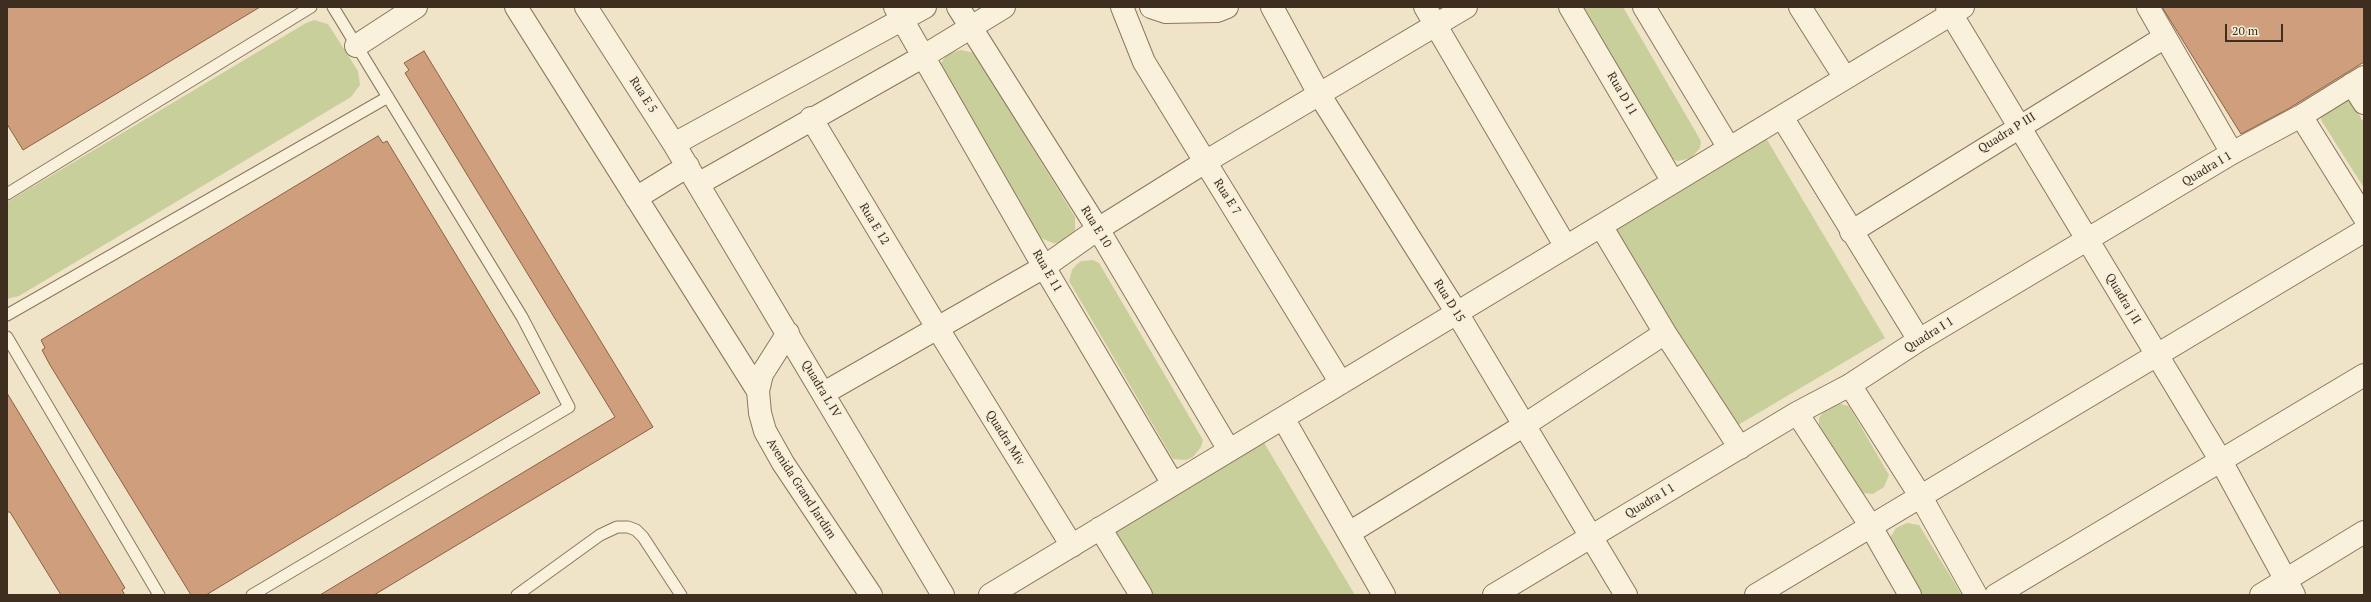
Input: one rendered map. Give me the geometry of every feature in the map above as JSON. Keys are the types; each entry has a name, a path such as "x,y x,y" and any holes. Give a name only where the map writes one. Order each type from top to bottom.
{"street":[{"path":"356,46 416,7"},
{"path":"516,7 758,391"},
{"name":"Rua E 5","path":"586,7 693,175"},
{"path":"674,144 899,13 925,7"},
{"name":"Rua E 10","path":"958,7 1098,228 1229,450"},
{"path":"636,198 693,175 811,118 924,56 1004,7"},
{"name":"Rua E 7","path":"1122,7 1144,62 1341,383"},
{"path":"1151,7 1166,12 1217,11 1227,7"},
{"name":"Rua D 15","path":"1272,7 1319,94 1456,313 1523,426 1592,536 1626,595"},
{"path":"824,393 938,330 1044,267 1098,228 1319,94 1431,16 1466,7"},
{"name":"Rua D 11","path":"1570,7 1673,182"},
{"path":"1644,7 1729,148"},
{"path":"1800,7 1844,78"},
{"path":"2148,7 2232,153"},
{"path":"990,595 1782,116 1954,9"},
{"name":"Quadra j II","path":"1954,9 2019,126 2221,461 2289,587"},
{"name":"Rua E 11","path":"899,13 1044,267 1173,484"},
{"path":"1431,16 1566,247"},
{"name":"Quadra P III","path":"1851,232 2019,126 2165,37"},
{"path":"2358,80 2364,103"},
{"name":"Quadra I 1","path":"1494,595 1797,414 1850,385 1919,340 2232,153 2301,116 2358,80"},
{"path":"1782,116 1851,232 1919,340"},
{"path":"2301,116 2364,217"},
{"name":"Rua E 12","path":"811,118 938,330"},
{"name":"Quadra L IV","path":"693,175 788,332 943,595"},
{"path":"1601,226 1665,333 1740,448"},
{"path":"1756,595 2364,231"},
{"name":"Quadra Miv","path":"938,330 1072,546"},
{"name":"Avenida Grand Jardim","path":"788,332 762,374 758,391 760,413 765,431 783,463 871,595"},
{"path":"1349,533 1523,426 1665,333"},
{"path":"1996,595 2364,375"},
{"path":"1850,385 1921,497 1976,595"},
{"path":"1797,414 1870,526 1910,595"},
{"path":"1283,418 1384,595"},
{"path":"1100,528 1141,595"},
{"path":"2261,595 2289,587 2364,532"}],"lane":[{"path":"7,194 311,7"},
{"path":"252,595 569,407 522,317 333,7"},
{"path":"7,315 388,97"},
{"path":"7,337 159,595"},
{"path":"517,595 609,530 617,527 628,527 636,530 643,537 681,595"}],"green space":[{"path":"1582,7 1623,7 1701,141 1700,148 1691,158 1678,161 1671,159"},
{"path":"314,20 328,24 358,71 360,85 351,97 19,296 7,299 7,202 306,23"},
{"path":"961,50 974,53 1075,217 1075,230 1071,236 1060,243 1053,243 1041,238 938,73 939,66 947,54"},
{"path":"2345,98 2351,101 2364,123 2364,188 2321,120 2322,113"},
{"path":"1766,138 1885,338 1733,428 1613,228"},
{"path":"1093,260 1099,263 1203,440 1201,447 1193,457 1186,460 1173,459 1069,281 1072,270 1076,265 1081,261"},
{"path":"1837,403 1849,406 1889,475 1884,487 1873,494 1860,493 1819,425 1819,418 1826,408"},
{"path":"1263,441 1355,595 1148,595 1110,531"},
{"path":"1907,523 1919,525 1962,595 1920,595 1890,538 1896,528"}],"building":[{"path":"7,7 260,7 23,150 7,124"},
{"path":"2162,7 2364,7 2364,62 2288,109 2241,134"},
{"path":"424,51 653,427 374,595 320,595 615,417 405,73 409,70 404,63"},
{"path":"378,136 383,143 387,141 540,393 206,595 191,595 50,365 42,350 45,348 41,340"},
{"path":"7,393 125,588 122,590 125,595 61,595 10,512 7,512"}]}
